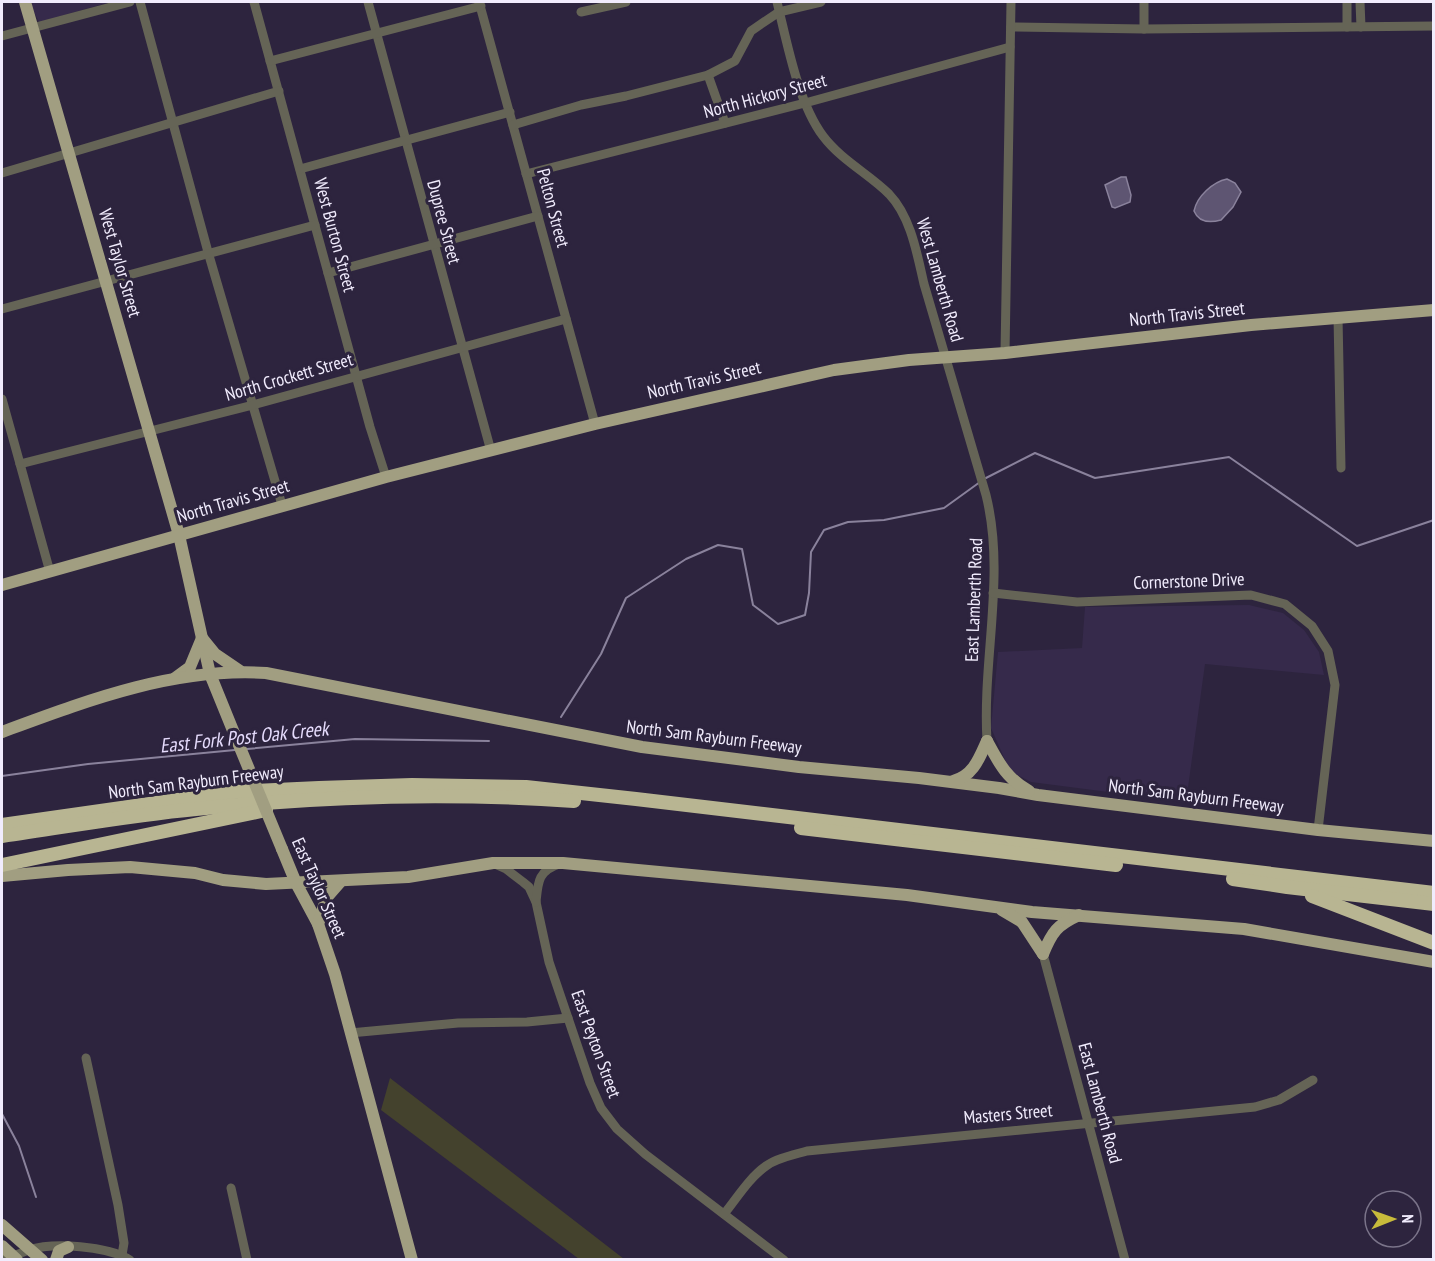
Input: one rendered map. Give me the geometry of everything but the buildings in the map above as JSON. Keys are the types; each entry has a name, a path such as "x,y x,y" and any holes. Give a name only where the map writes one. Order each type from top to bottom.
{"highway":[{"name":"North Sam Rayburn Freeway","path":"2,825 234,792 412,785 526,787 1434,893"},
{"name":"North Sam Rayburn Freeway","path":"2,836 194,809 324,798 441,796 539,799 618,804 1056,859 1434,903"},
{"path":"2,865 324,798"},
{"path":"1287,887 1434,943"}],"main road":[{"name":"West Taylor Street","path":"25,2 179,535"},
{"name":"North Travis Street","path":"2,585 386,477 595,424 834,370 909,360 1005,353 1338,317 1434,310"},
{"name":"East Taylor Street","path":"179,535 210,674 296,883 318,924 334,974 412,1260"},
{"path":"173,680 190,667 202,638 220,659 240,671"},
{"name":"North Sam Rayburn Freeway","path":"2,732 84,702 147,685 240,671 266,673 642,747 799,767 949,782 1318,830 1434,842"},
{"path":"949,782 963,778 973,768 987,741"},
{"path":"987,741 1001,767 1011,779 1038,795"},
{"path":"2,876 130,867 195,873 248,883 296,883 408,877 492,863 563,863 907,895 996,908 1244,929 1434,962"},
{"path":"318,924 327,897 340,880"},
{"path":"996,908 1022,922 1043,954"},
{"path":"1043,954 1054,931 1064,922 1080,915"},
{"path":"2,1225 42,1260"},
{"path":"2,1246 11,1258"},
{"path":"56,1260 59,1251 68,1247"}],"street":[{"path":"2,36 130,2"},
{"path":"140,2 208,252 282,505"},
{"name":"West Burton Street","path":"254,2 386,477"},
{"name":"Dupree Street","path":"368,2 491,451"},
{"path":"580,12 626,2"},
{"name":"West Lamberth Road","path":"777,2 805,103 824,136 891,196 904,216 916,249 945,358"},
{"path":"513,124 581,105 708,75 735,61 751,32 780,12 821,2"},
{"path":"1005,353 1011,2"},
{"path":"1144,2 1144,29"},
{"path":"1347,2 1347,27"},
{"path":"1360,2 1361,27"},
{"path":"270,61 377,34 480,4"},
{"name":"Pelton Street","path":"480,4 595,424"},
{"path":"1011,27 1144,29 1434,26"},
{"name":"North Hickory Street","path":"526,174 805,103 1010,47"},
{"path":"708,75 725,123"},
{"path":"2,172 279,91"},
{"path":"300,169 510,112"},
{"path":"328,273 538,216"},
{"path":"2,309 315,225"},
{"path":"1338,317 1341,468"},
{"name":"North Crockett Street","path":"20,464 253,405 566,319"},
{"name":"East Lamberth Road","path":"945,358 992,518 993,593 985,707 987,741"},
{"path":"2,399 50,572"},
{"name":"Cornerstone Drive","path":"993,593 1077,602 1251,594 1285,604 1312,626 1328,651 1335,685 1318,830"},
{"name":"East Peyton Street","path":"492,863 506,868 517,876 529,888 536,902 549,962 590,1083 601,1108 617,1130 784,1260"},
{"name":"East Peyton Street","path":"536,902 538,883 542,874 549,868 563,863"},
{"name":"East Lamberth Road","path":"1043,954 1125,1260"},
{"path":"350,1033 458,1023 528,1022 568,1018"},
{"path":"11,1258 30,1250 68,1247 126,1257 118,1205 86,1058"},
{"name":"Masters Street","path":"724,1214 765,1166 807,1150 1255,1107 1279,1100 1313,1080"},
{"path":"231,1188 247,1260"}],"shaded area":[{"path":"29,2 111,2 39,22"},
{"path":"1126,177 1131,195 1130,202 1115,208 1112,207 1105,185"},
{"path":"1227,179 1235,183 1241,192 1233,207 1221,220 1209,222 1202,220 1194,211 1198,200 1206,190"},
{"path":"1249,605 1283,613 1304,630 1319,652 1324,675 1205,664 1186,802 1031,782 1010,771 991,728 998,652 1082,648 1085,607"},
{"path":"390,1078 624,1259 579,1259 381,1110"}],"waterway":[{"name":"East Fork Post Oak Creek","path":"984,479 1035,453 1095,478 1229,457 1357,546 1434,520"},
{"name":"East Fork Post Oak Creek","path":"561,717 601,654 626,598 686,559 718,545 742,549 753,605 778,624 805,615 809,593 811,552 824,530 848,522 884,520 944,508 980,482"},
{"name":"East Fork Post Oak Creek","path":"247,749 355,739 489,741"},
{"name":"East Fork Post Oak Creek","path":"2,776 88,764 235,750"},
{"path":"2,1114 19,1146 36,1197"}]}
